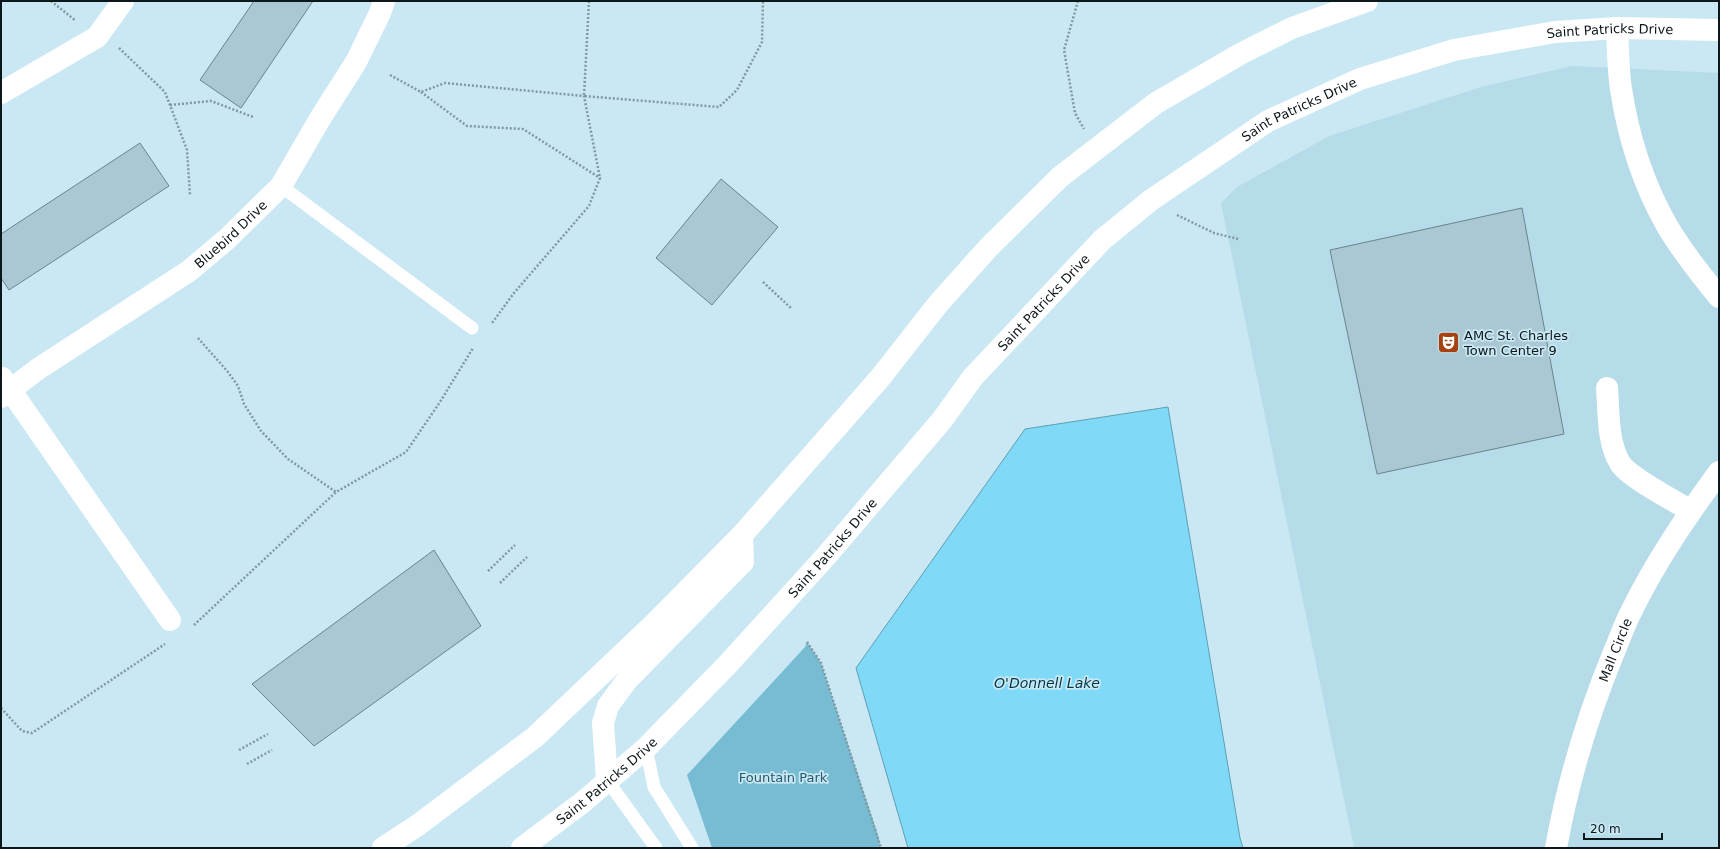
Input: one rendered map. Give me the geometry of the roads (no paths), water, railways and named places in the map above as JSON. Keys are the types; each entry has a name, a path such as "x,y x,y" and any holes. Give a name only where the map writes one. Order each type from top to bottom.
{"main road":[{"path":"1,93 97,37 123,1"},
{"name":"Bluebird Drive","path":"4,388 189,271 226,239 281,186 321,117 356,62 380,13 384,1"},
{"path":"383,848 418,825 535,737 654,624 742,535 880,378 938,304 989,247 1060,177 1156,103 1242,53 1292,28 1367,1"},
{"path":"1617,28 1621,87 1626,116 1635,150 1665,223 1692,265 1719,297"},
{"name":"Saint Patricks Drive","path":"522,848 583,802 646,748 728,664 827,555 942,420 973,377 1102,240 1151,200 1268,121 1360,79 1454,50 1555,32 1617,28 1719,30"},
{"path":"4,388 179,625"},
{"path":"1607,388 1612,445 1620,464 1631,474 1691,511"},
{"name":"Mall Circle","path":"1556,848 1562,816 1594,700 1632,610 1661,556 1719,472"},
{"path":"608,780 603,723 608,706 626,680 743,562 742,535"}],"lane":[{"path":"281,186 472,328"},
{"path":"646,748 654,788 692,848"},
{"path":"608,780 656,848"}],"water":[{"name":"O'Donnell Lake","path":"1168,407 1240,838 1243,848 908,848 856,668 1025,429"}],"place":[{"name":"AMC St. Charles Town Center 9","path":"1448,342"}],"park label":[{"name":"Fountain Park","path":"783,777"}]}
